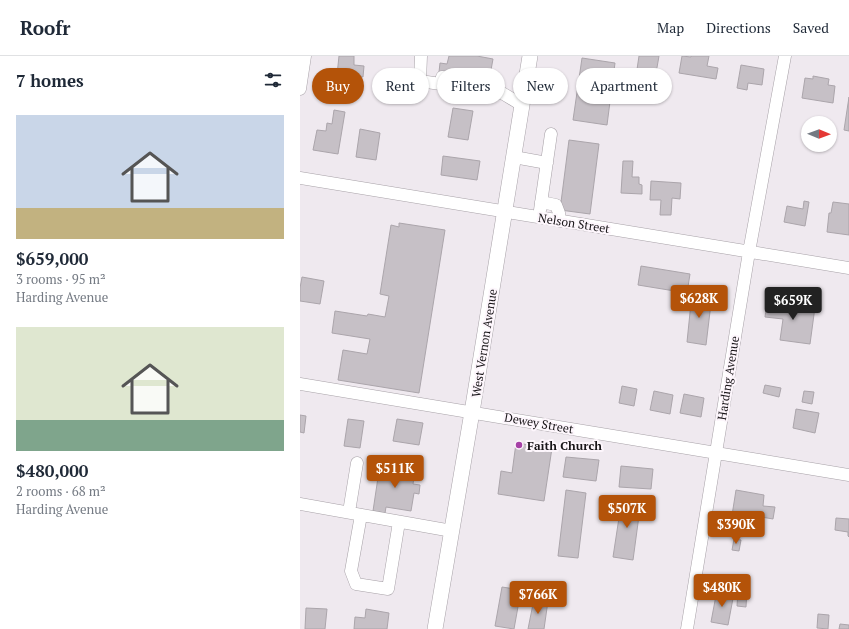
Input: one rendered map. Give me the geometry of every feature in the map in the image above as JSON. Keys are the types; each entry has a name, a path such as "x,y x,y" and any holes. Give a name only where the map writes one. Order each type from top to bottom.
{"main road":[{"name":"West Vernon Avenue","path":"435,629 506,212 530,56"}],"street":[{"path":"300,89 305,56"},
{"path":"421,56 420,81 502,93 522,105"},
{"name":"Harding Avenue","path":"687,629 749,252 785,56"},
{"path":"539,217 551,134"},
{"path":"514,157 547,163"},
{"name":"Nelson Street","path":"300,178 849,268"},
{"path":"541,202 556,205 560,221"},
{"name":"Dewey Street","path":"300,384 849,475"},
{"path":"349,512 357,463"},
{"path":"300,504 452,531"},
{"path":"361,515 352,571 356,584 388,589 399,522"}],"building":[{"path":"339,56 354,56 354,65 364,66 364,68 338,68"},
{"path":"449,56 477,56 493,59 491,68 439,68 440,63 447,64"},
{"path":"639,56 659,56 657,68 637,68"},
{"path":"682,56 709,56 707,66 718,68 716,79 679,73"},
{"path":"582,58 615,63 614,68 581,68"},
{"path":"741,65 764,69 762,85 748,83 747,90 737,88"},
{"path":"813,76 829,79 828,85 835,86 833,103 802,98 805,78 813,79"},
{"path":"849,97 849,131 844,130"},
{"path":"576,99 576,104 610,104 607,125 573,120"},
{"path":"453,108 473,111 468,140 448,137"},
{"path":"334,110 345,112 338,154 313,150 317,130 326,131 327,123 332,124"},
{"path":"360,129 380,133 376,160 356,157"},
{"path":"569,140 599,144 590,214 560,210"},
{"path":"443,156 480,161 477,180 441,175"},
{"path":"623,161 633,161 632,177 639,177 639,184 642,185 642,194 621,193"},
{"path":"651,181 681,183 680,199 672,198 671,215 660,215 661,200 650,200"},
{"path":"804,201 809,202 805,226 784,222 787,206 803,209"},
{"path":"833,202 849,204 849,235 827,232 829,213 831,213"},
{"path":"399,223 445,230 419,393 338,380 343,350 367,354 370,339 332,333 335,311 385,317 389,296 380,294 391,225 399,227"},
{"path":"641,266 690,274 687,293 638,285"},
{"path":"302,277 324,281 320,304 300,301"},
{"path":"692,293 712,295 706,345 687,342"},
{"path":"767,301 815,307 810,344 780,340 783,319 765,317"},
{"path":"765,385 781,388 779,397 763,393"},
{"path":"622,386 637,389 634,406 619,403"},
{"path":"654,391 673,395 670,414 650,410"},
{"path":"804,391 814,392 812,404 802,402"},
{"path":"684,394 704,398 701,417 680,413"},
{"path":"796,409 819,413 815,433 793,428"},
{"path":"300,415 306,416 304,433 300,432"},
{"path":"348,419 364,421 360,448 344,446"},
{"path":"397,419 423,423 419,445 393,441"},
{"path":"516,443 552,448 544,501 498,494 501,471 512,473"},
{"path":"566,457 599,460 596,481 563,477"},
{"path":"380,464 415,470 413,484 420,485 419,494 414,493 411,511 386,507 385,513 373,511"},
{"path":"621,466 653,469 651,489 619,487"},
{"path":"566,490 586,493 578,558 558,556"},
{"path":"736,490 764,495 763,506 775,507 773,519 744,514 741,529 730,528"},
{"path":"622,498 641,501 633,560 613,557"},
{"path":"836,518 849,519 849,537 848,532 835,530"},
{"path":"734,539 741,540 739,551 732,550"},
{"path":"502,587 521,590 514,629 495,626"},
{"path":"717,590 734,593 728,625 711,622"},
{"path":"738,590 747,590 746,607 737,606"},
{"path":"534,599 548,601 544,629 528,629"},
{"path":"306,608 327,609 325,629 305,629"},
{"path":"366,609 389,613 387,629 354,629 355,617 365,618"},
{"path":"818,614 829,615 828,629 817,628"},
{"path":"840,624 849,625 849,629 839,629"}],"place":[{"name":"Faith Church","path":"519,445"}]}
